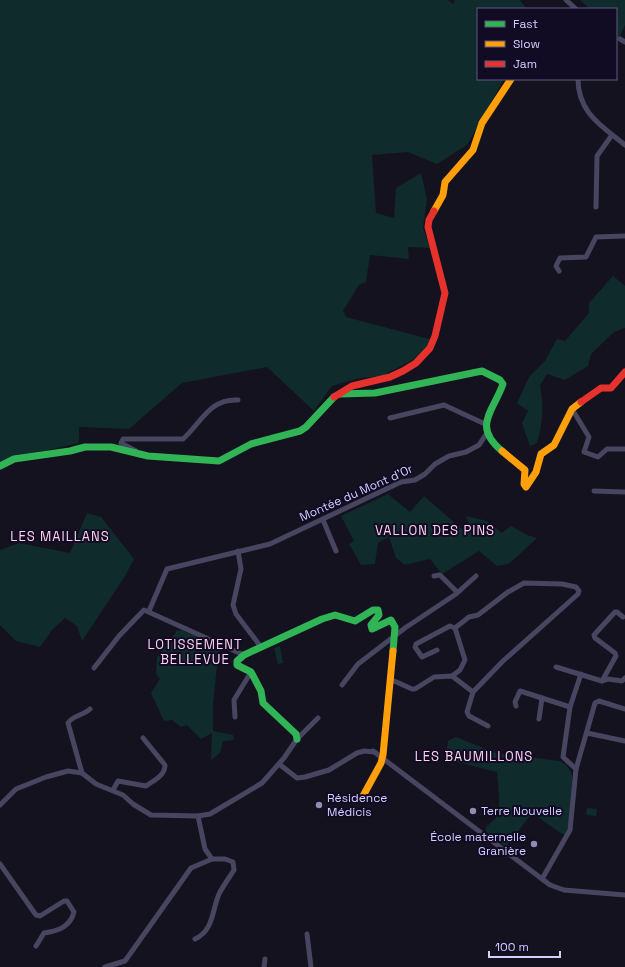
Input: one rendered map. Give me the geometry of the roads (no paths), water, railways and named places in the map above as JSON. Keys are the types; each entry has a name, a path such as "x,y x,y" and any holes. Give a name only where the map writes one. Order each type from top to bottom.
{"street":[{"path":"566,0 575,8"},
{"path":"0,466 14,459 70,452 86,447 112,447 154,457 218,461 251,444 300,431 306,427 318,411 338,394 352,386 403,371 416,363 430,348 435,336 446,293 436,263 435,249 428,227 429,220 443,195 445,182 472,150 482,123 510,80"},
{"path":"578,80 578,93 582,105 590,116 625,145"},
{"path":"596,207 597,156 612,135"},
{"path":"559,271 556,266 560,258 586,257 596,237 625,236"},
{"path":"338,394 382,392 482,371 500,380 503,384 485,424 487,433 495,445 525,470 526,475 524,484 526,487 536,472 541,454 554,445 572,409 601,388 611,388 625,372"},
{"path":"154,457 133,450 121,443 123,439 183,439 214,405 230,399 238,400"},
{"path":"390,418 444,405 485,424"},
{"path":"572,409 589,437 584,452 598,457 607,449 625,449"},
{"name":"Montée du Mont d'Or","path":"149,611 167,569 270,544 401,482 414,480 425,474 435,464 449,456 466,452 479,445 487,433"},
{"path":"594,491 625,492"},
{"path":"323,520 336,551"},
{"path":"238,551 241,569 233,605 236,614 261,646"},
{"path":"434,576 440,575 457,592"},
{"path":"342,685 358,664 457,592 476,576"},
{"path":"455,628 469,617 478,614 508,592 524,583 562,584 576,587 579,591 578,594 503,661 473,692 467,712 469,716 488,726"},
{"path":"297,739 296,734 263,703 261,691 251,672 237,665 237,661 244,655 261,646 329,617 335,615 355,621 376,609 379,614 370,627 375,629 391,620 394,624 395,636 392,680 382,756 362,796"},
{"path":"94,668 119,636 144,610 244,655"},
{"path":"602,681 616,656 615,653 595,638 594,635 615,612 623,617"},
{"path":"437,650 422,657 418,652 416,644 450,626 455,628"},
{"path":"392,680 415,689 434,677 452,676 460,670 465,660 455,628"},
{"path":"556,667 602,681 608,679 622,681 625,678"},
{"path":"235,717 234,700 251,672"},
{"path":"576,769 563,757 570,706 581,674"},
{"path":"452,676 473,692"},
{"path":"391,689 402,684"},
{"path":"516,706 515,702 520,691 570,706"},
{"path":"539,719 542,698"},
{"path":"542,879 570,830 576,769 596,703 599,701 625,709"},
{"path":"82,773 68,723 70,719 85,714 90,709"},
{"path":"0,805 6,797 23,786 68,771 82,773 96,784 123,795 145,813 151,815 198,816 210,814 262,783 279,764 297,739 318,718"},
{"path":"586,733 625,741"},
{"path":"113,790 118,781 146,786 162,774 165,765 143,738"},
{"path":"279,764 297,778 305,777 329,770 357,753 373,751 382,756 542,879 556,888 625,896"},
{"path":"198,816 205,849 212,859"},
{"path":"105,967 125,961 190,868 212,859 229,860 232,862 234,870 219,894 210,926 201,936 196,939"},
{"path":"0,864 36,915 40,916 64,901 67,902 74,912 72,919 57,931 44,933 36,946"},
{"path":"307,934 311,967"},
{"path":"264,967 265,959"}],"place":[{"name":"Résidence Médicis","path":"319,805"},
{"name":"Terre Nouvelle","path":"473,811"},
{"name":"École maternelle Granière","path":"534,844"}],"district":[{"name":"VALLON DES PINS","path":"435,530"},
{"name":"LES MAILLANS","path":"60,536"},
{"name":"LOTISSEMENT BELLEVUE","path":"195,652"},
{"name":"LES BAUMILLONS","path":"474,756"}]}
